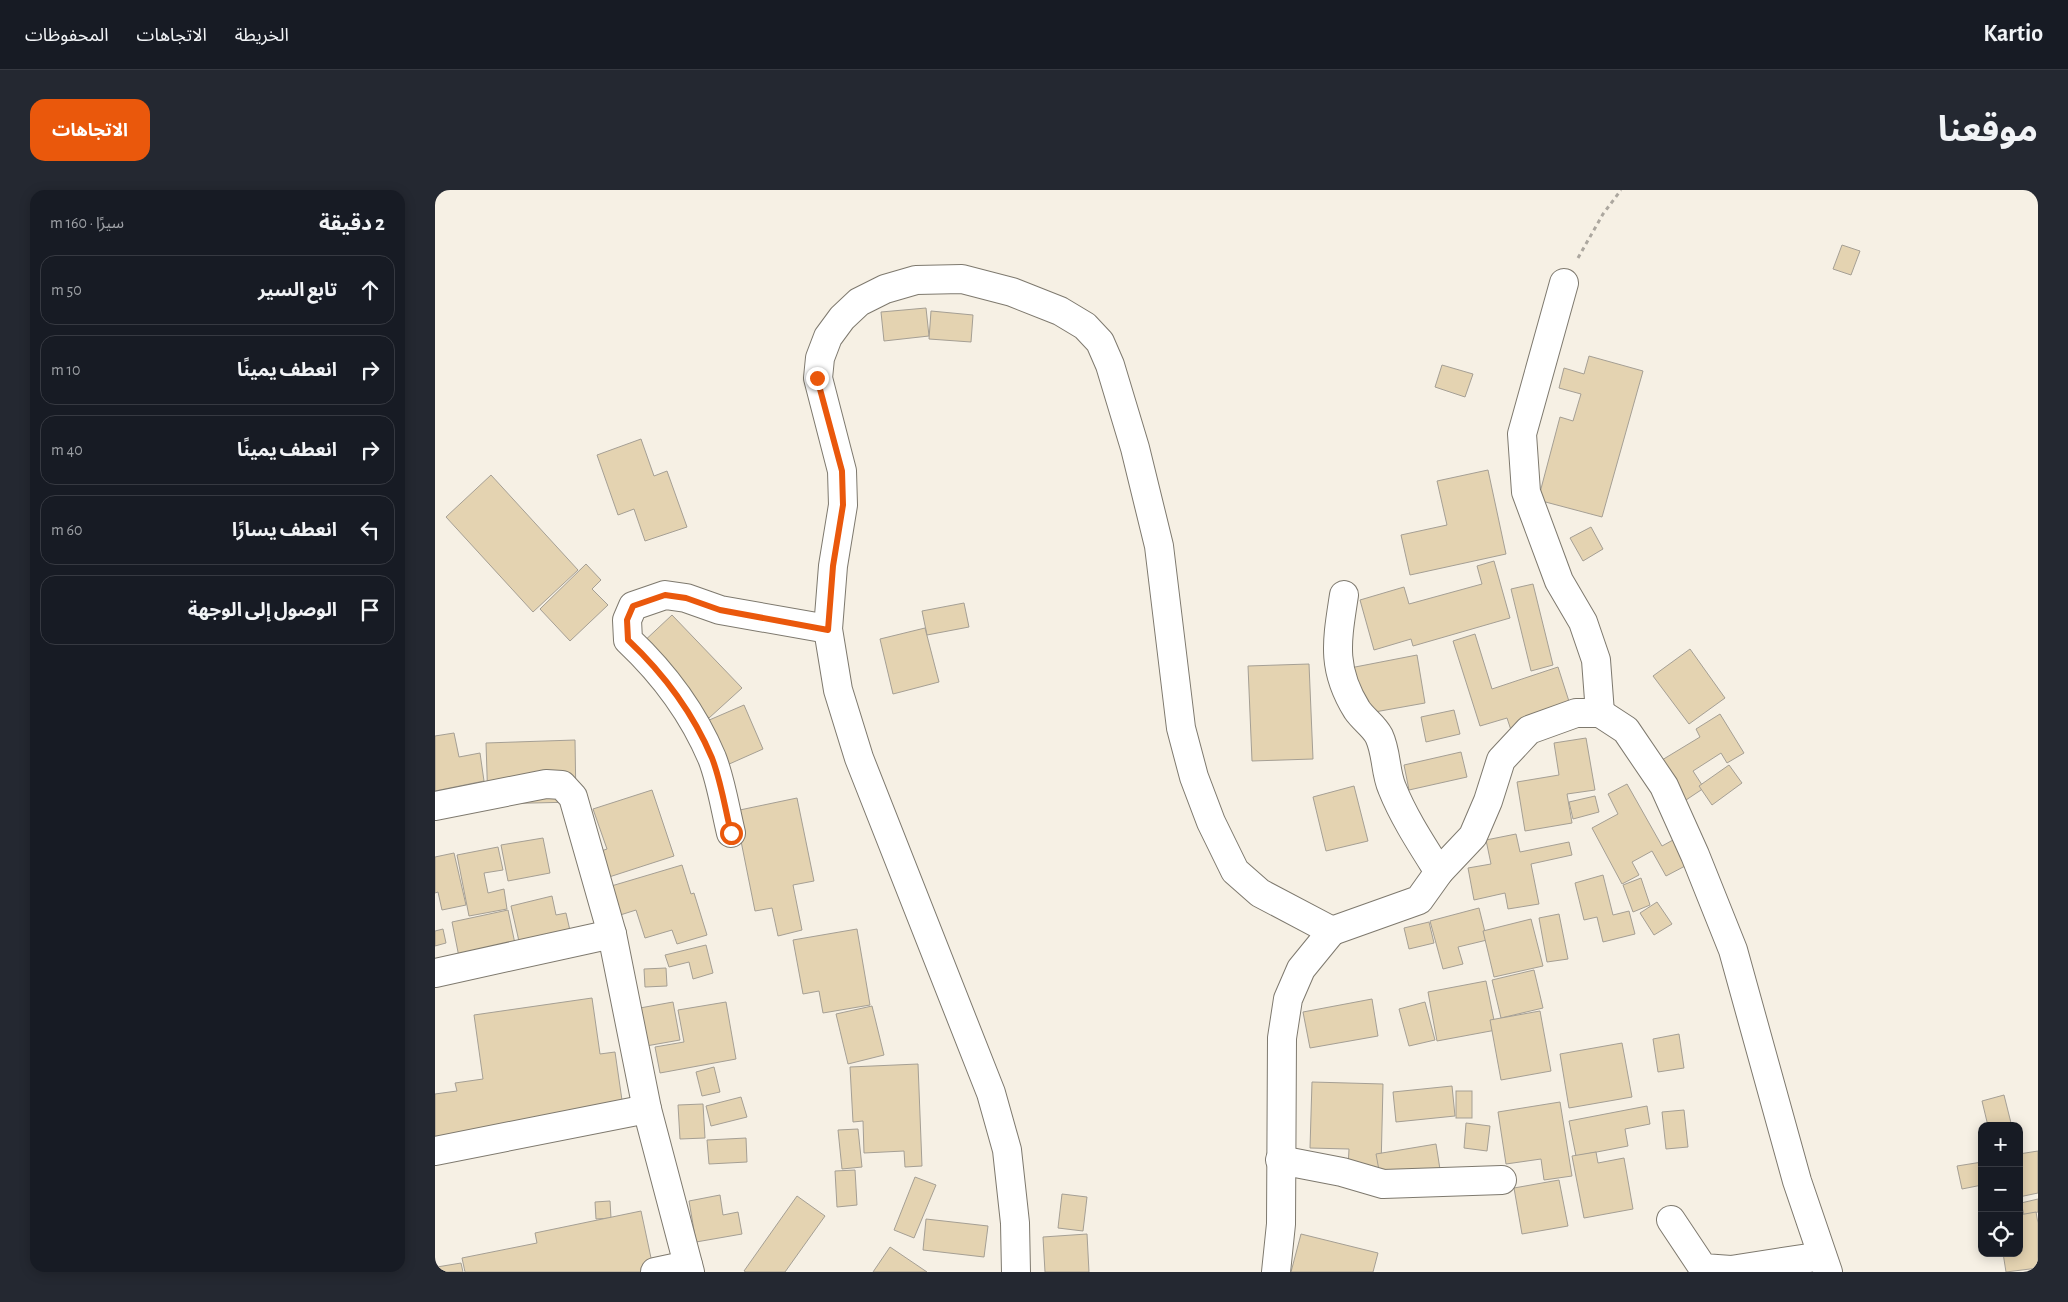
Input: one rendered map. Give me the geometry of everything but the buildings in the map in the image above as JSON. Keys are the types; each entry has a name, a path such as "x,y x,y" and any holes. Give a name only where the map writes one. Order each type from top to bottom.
{"street":[{"path":"1015,1272 1015,1223 1007,1150 991,1093 859,758 838,690 828,630 833,566 843,505 842,471 817,378 820,358 827,337 842,318 859,302 885,289 916,280 962,279 1012,292 1060,312 1085,326 1100,342 1110,365 1135,448 1159,546 1181,728 1194,777 1211,822 1235,871 1260,893 1332,931"},
{"path":"1564,283 1523,434 1525,492 1559,581 1583,622 1596,660 1600,713"},
{"path":"731,833 712,759 684,705 651,661 628,640 627,620 633,606 665,595 686,598 720,610 828,630"},
{"path":"1344,595 1337,645 1342,681 1358,711 1378,734 1386,756 1391,786 1408,823 1439,872"},
{"path":"1276,1272 1281,1224 1282,1038 1288,999 1301,969 1332,931 1419,900 1439,872 1473,836 1488,801 1501,760 1529,730 1576,713 1600,713 1626,730 1664,786 1695,855 1733,950 1797,1181 1825,1264 1731,1270 1703,1268 1671,1220"},
{"path":"435,806 546,784 562,785 573,797 612,934 647,1109 689,1269 655,1272"},
{"path":"435,973 612,934"},
{"path":"435,1151 647,1109"},
{"path":"1280,1160 1342,1172 1383,1184 1501,1180"}],"path":[{"path":"1564,283 1603,214 1621,190"}],"route":[{"path":"731,833 712,759 684,705 651,661 628,640 627,620 633,606 665,595 686,598 720,610 828,630 833,566 843,505 842,471 817,378"}]}
